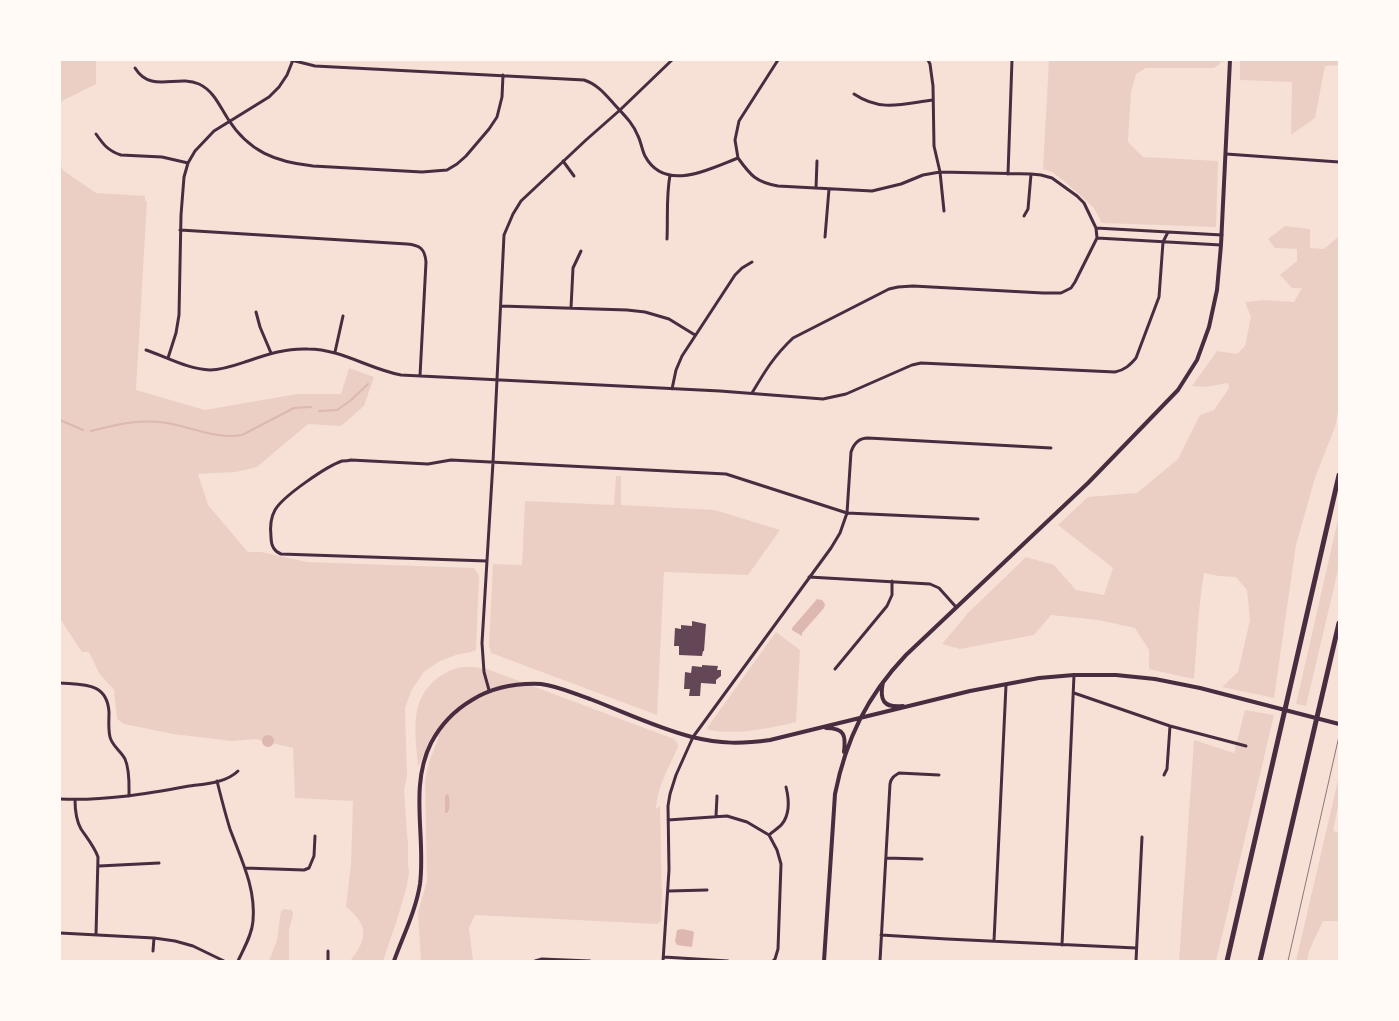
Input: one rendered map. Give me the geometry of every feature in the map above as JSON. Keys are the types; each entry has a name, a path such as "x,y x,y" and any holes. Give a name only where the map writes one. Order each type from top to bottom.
{"highway":[{"path":"1227,961 1339,475"},
{"path":"1260,961 1339,623"}],"main road":[{"path":"824,961 834,807 838,782 844,758 860,719 883,681 906,655 1088,483 1178,390 1197,360 1209,327 1217,290 1222,234 1230,60"},
{"path":"394,961 413,911 420,884 420,786 425,760 431,743 443,725 464,704 489,690 523,684 547,686 568,691 671,730 693,737 726,744 746,744 770,740 970,692 1039,678 1074,675 1116,675 1155,679 1200,688 1339,724"},
{"path":"883,681 881,696 888,705 920,704"},
{"path":"818,728 836,729 842,733 845,744 844,758"}],"street":[{"path":"168,358 176,333 179,315 180,230 184,177 188,163 194,151 214,131 269,97 287,76 292,60 315,66 584,80 598,87 626,117 638,135 644,155 655,170 670,175 690,175 738,158"},
{"path":"489,690 484,672 482,643 493,462 504,235 512,214 521,201 672,60"},
{"path":"752,393 771,361 793,338 889,290 914,286 1061,293 1071,288 1075,282 1097,238 1096,228 1084,203 1078,196 1052,178 1041,175 940,172 923,175 901,184 872,191 765,184 749,173 738,158 735,140 739,122 778,60"},
{"path":"928,60 932,76 934,139 940,172 944,211"},
{"path":"1008,174 1012,60"},
{"path":"135,68 139,75 152,82 187,82 198,84 209,90 229,121 244,138 254,147 269,156 285,162 313,166 422,172 447,170 457,164 466,156 489,129 497,117 502,97 503,75"},
{"path":"854,94 864,100 883,106 932,100"},
{"path":"96,134 106,148 121,155 162,157 188,163"},
{"path":"1226,154 1339,162"},
{"path":"563,161 574,176"},
{"path":"816,188 817,161"},
{"path":"1024,216 1028,209 1031,174"},
{"path":"667,239 668,187 670,175"},
{"path":"825,237 829,188"},
{"path":"1096,228 1222,234"},
{"path":"180,230 413,244 421,247 425,254 426,274 420,376"},
{"path":"146,350 190,367 210,370 228,368 271,353 307,349 335,352 386,372 420,376 752,393 823,399 846,394 912,365 921,363 1109,373 1123,370 1136,358 1159,297 1163,242 1168,232"},
{"path":"1097,238 1221,245"},
{"path":"571,308 573,268 581,251"},
{"path":"672,389 678,364 695,336 735,275 742,268 752,262"},
{"path":"501,306 628,310 645,312 669,319 695,336"},
{"path":"256,312 260,328 271,353"},
{"path":"335,352 343,316"},
{"path":"663,961 669,891 668,820 670,794 676,775 693,737 831,548 840,533 847,513 851,452 856,442 860,439 868,438 1051,448"},
{"path":"487,561 281,554 274,549 271,535 271,525 274,512 282,502 307,481 343,461 428,464 451,460 726,474 847,513 978,519"},
{"path":"810,577 930,584 939,588 956,607"},
{"path":"835,669 887,606 892,595 892,581"},
{"path":"1062,945 1074,675"},
{"path":"60,683 86,685 102,692 107,701 110,736 112,742 124,757 128,768 129,796"},
{"path":"994,941 1006,685"},
{"path":"1074,693 1170,726 1246,746"},
{"path":"1164,775 1167,769 1170,726"},
{"path":"60,800 129,796 217,781 229,778 238,771"},
{"path":"880,961 890,784 894,776 899,773 938,775"},
{"path":"217,781 230,826 245,868 253,905 253,922 250,934 238,961"},
{"path":"769,835 781,825 786,816 788,808 786,787"},
{"path":"716,816 717,796"},
{"path":"74,800 80,827 95,848 98,857 99,866 96,935"},
{"path":"668,820 727,816 738,819 769,835 777,850 781,864 778,949 773,961"},
{"path":"245,868 304,870 310,868 314,856 315,836"},
{"path":"1136,961 1142,837"},
{"path":"886,858 922,859"},
{"path":"99,866 159,863"},
{"path":"669,891 707,890"},
{"path":"60,933 154,938 175,941 193,946 224,961"},
{"path":"881,935 1136,948"},
{"path":"153,951 154,938"},
{"path":"328,951 328,961"},
{"path":"664,957 728,961"},
{"path":"535,961 542,959 590,961"}],"shaded area":[{"path":"60,60 96,60 96,84 60,103"},
{"path":"1049,60 1224,60 1214,68 1146,68 1136,74 1131,92 1128,142 1143,157 1218,161 1216,227 1102,223 1093,207 1064,181 1052,172 1043,169"},
{"path":"1240,60 1339,60 1339,65 1325,66 1315,118 1291,135 1292,82 1240,80"},
{"path":"60,165 64,171 96,193 145,196 145,201 147,201 136,390 205,410 297,394 341,394 349,368 374,377 364,406 341,426 308,424 257,467 236,472 198,474 208,505 248,552 261,552 307,562 474,568 479,576 476,650 440,661 424,672 412,689 405,708 407,776 404,791 409,872 407,886 383,961 350,961 363,939 362,926 359,920 346,907 351,863 353,801 295,798 293,748 255,739 232,741 173,734 124,724 117,719 114,690 99,673 89,652 82,652 60,619"},
{"path":"1285,226 1310,229 1310,248 1324,249 1339,236 1339,407 1335,427 1315,478 1296,545 1274,698 1222,687 1238,672 1250,620 1247,590 1236,577 1204,573 1199,613 1194,679 1149,669 1149,650 1135,628 1098,620 1051,615 1034,635 960,649 942,644 968,613 1026,557 1054,565 1076,590 1104,595 1113,568 1058,525 1088,497 1137,493 1178,459 1200,415 1214,410 1229,388 1228,383 1205,387 1192,386 1217,351 1237,354 1245,346 1251,317 1245,302 1264,300 1294,302 1302,288 1292,288 1280,275 1297,261 1297,249 1275,248 1268,239"},
{"path":"616,476 621,476 621,505 715,510 780,530 748,575 664,572 657,715 491,653 489,645 493,564 522,565 525,501 614,505"},
{"path":"1339,515 1339,566 1306,706 1296,704"},
{"path":"817,599 822,600 825,604 824,608 802,633 802,636 792,630 792,628"},
{"path":"776,632 800,650 796,722 742,732 708,730 707,728"},
{"path":"462,667 487,669 674,739 677,742 678,747 661,785 656,809 660,806 662,897 661,921 657,924 475,915 469,928 473,961 421,961 418,912 427,881 425,780 429,762 439,737 431,737 418,767 415,724 421,700 430,685 445,673"},
{"path":"1245,710 1274,715 1216,961 1179,961 1194,740 1234,753"},
{"path":"268,735 272,737 274,741 272,745 268,747 264,745 262,741 264,737"},
{"path":"1339,776 1339,801 1333,831 1339,833 1339,921 1323,921 1309,951 1307,961 1296,961"},
{"path":"447,794 449,796 449,807 447,813 445,813 445,796"},
{"path":"284,909 292,910 293,914 289,930 289,961 269,961 277,940 281,911"},
{"path":"682,929 694,932 692,947 677,945 675,941 677,930"}],"building":[{"path":"692,621 706,624 704,651 702,656 679,655 679,646 674,646 675,628 681,629 681,625 692,626"},
{"path":"702,665 718,666 717,670 721,670 721,676 716,680 716,684 701,683 700,696 689,696 690,689 684,689 685,672 691,673 692,666 702,667"}],"waterway":[{"path":"319,411 337,410 350,401 368,384"},
{"path":"91,431 129,423 157,422 224,436 233,436 242,435 294,408 311,407"},
{"path":"60,420 83,430"}],"tram line":[{"path":"1288,961 1339,736"}]}
